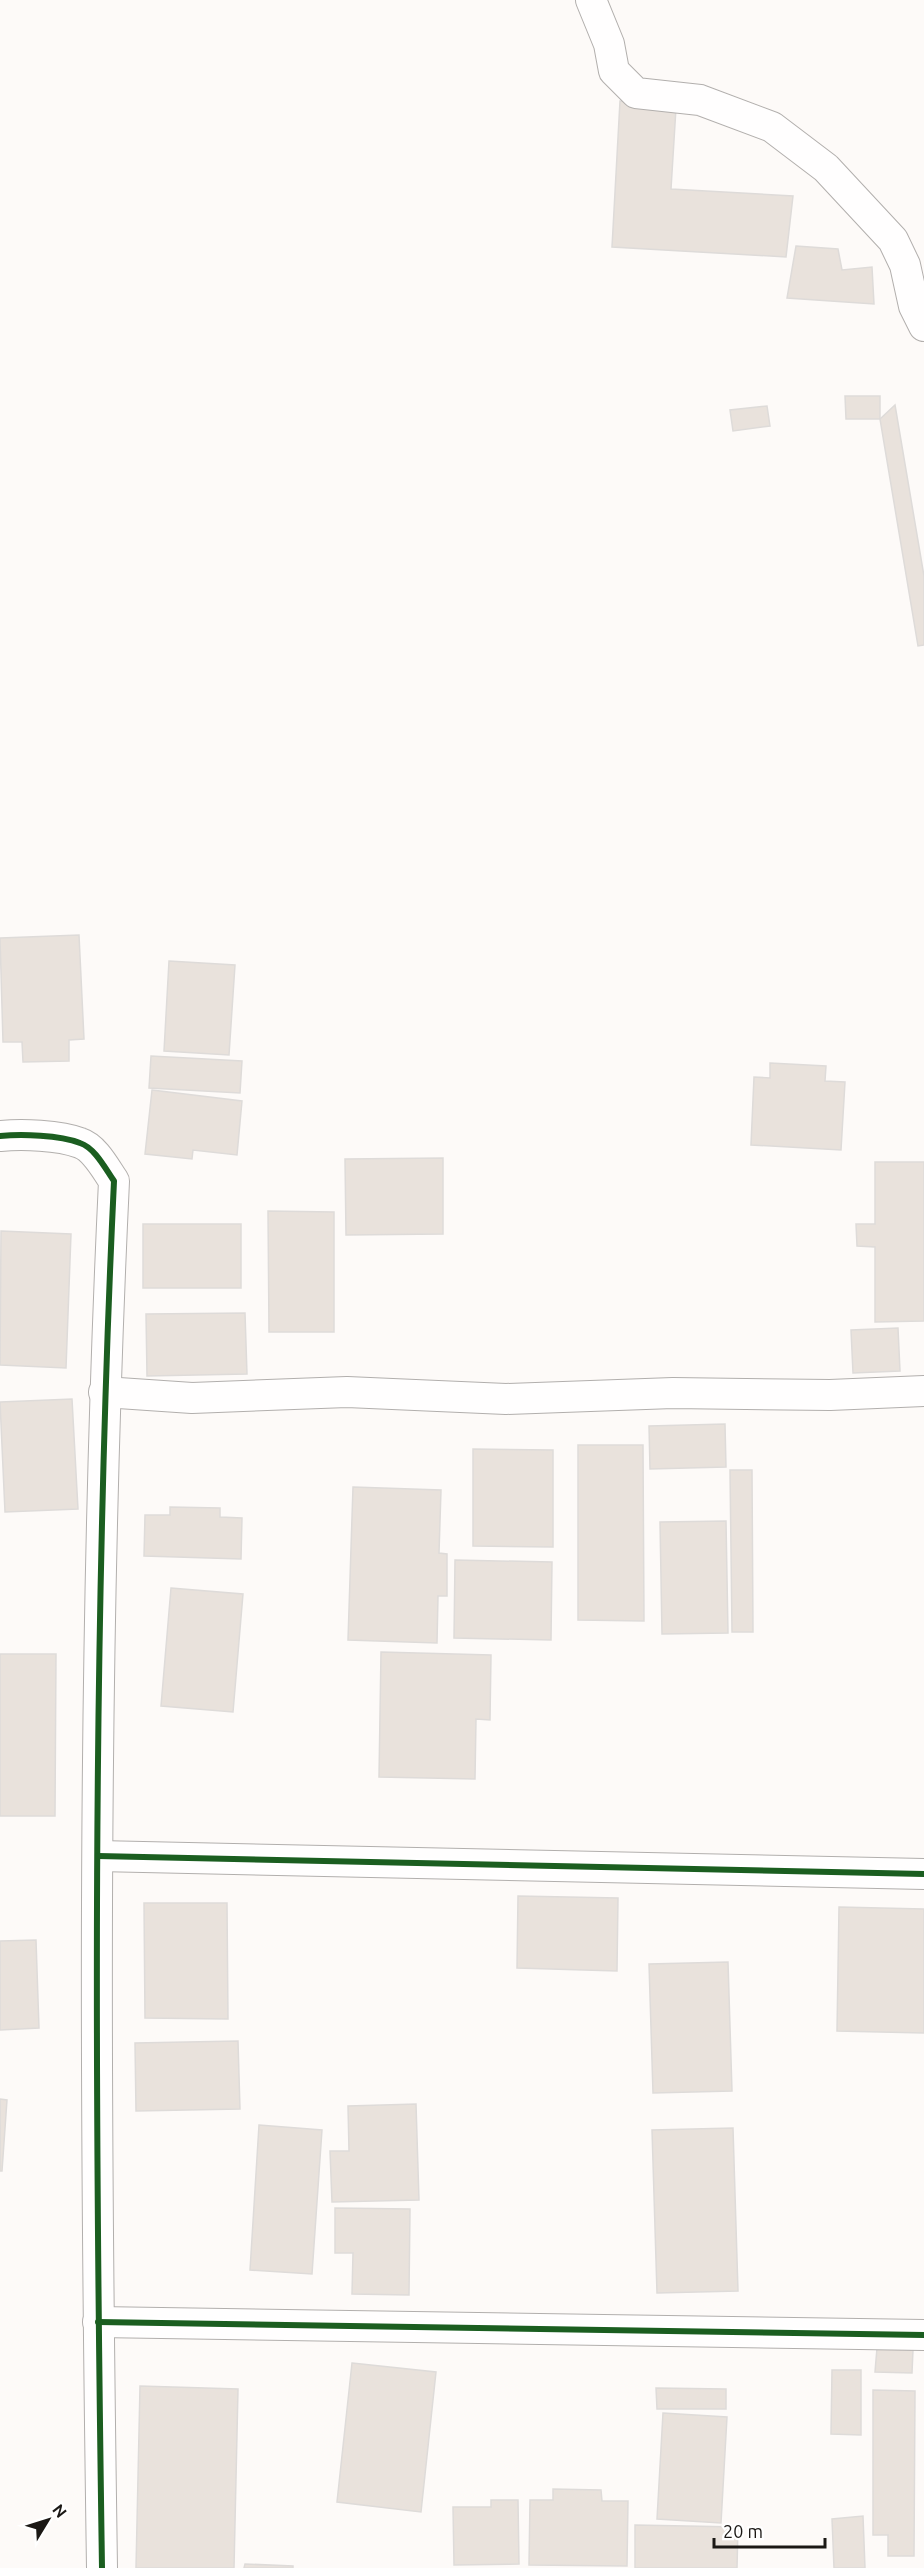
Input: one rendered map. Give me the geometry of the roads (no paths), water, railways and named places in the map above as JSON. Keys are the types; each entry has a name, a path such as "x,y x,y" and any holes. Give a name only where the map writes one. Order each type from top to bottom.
{"street":[{"path":"596,3 609,44 614,71 636,93 700,100 772,127 826,168 893,240 905,265 914,306 924,326"},
{"path":"0,1136 43,1137 81,1143 99,1158 114,1181 104,1392 98,1856 98,2322 102,2568"},
{"path":"104,1392 192,1398 347,1392 506,1398 673,1393 830,1395 924,1391"},
{"path":"98,1856 924,1874"},
{"path":"98,2322 924,2335"}]}
